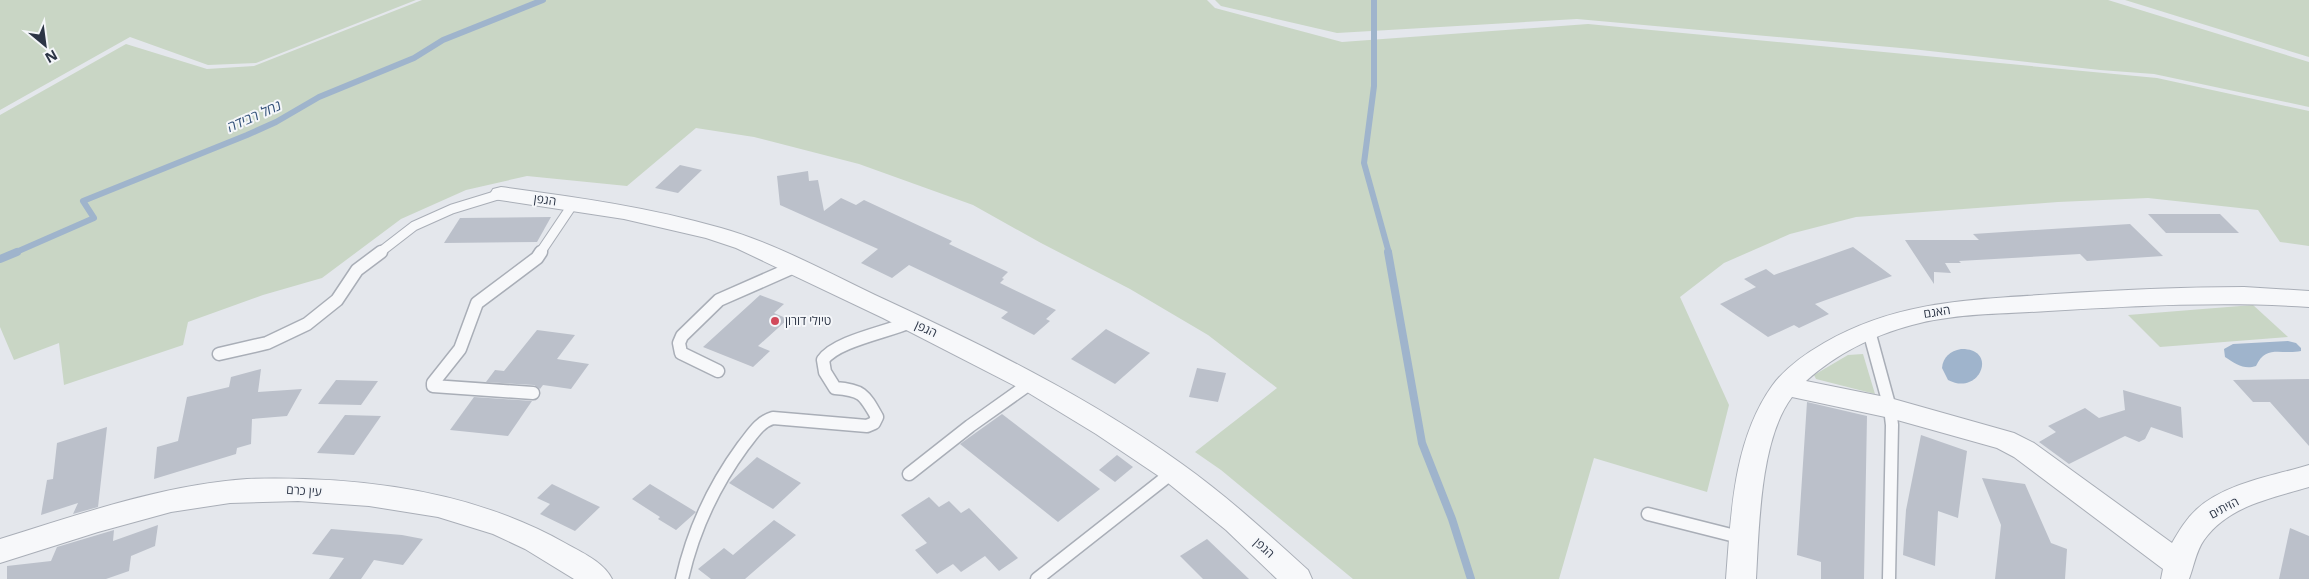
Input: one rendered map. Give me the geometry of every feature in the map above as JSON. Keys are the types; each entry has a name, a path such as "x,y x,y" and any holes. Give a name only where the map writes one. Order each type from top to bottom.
{"street":[{"name":"הגפן","path":"501,194 624,211 688,225 744,243 910,322 1032,382 1085,412 1173,472 1223,511 1297,579"},
{"name":"האגם","path":"1741,579 1753,469 1763,430 1771,410 1786,386 1812,363 1869,331 1913,316 1953,309 2189,294 2229,294 2309,299"},
{"path":"1786,386 1890,408 2005,440 2024,450 2176,572"},
{"name":"הזיתים","path":"2176,572 2191,534 2214,510 2236,500 2309,476"},
{"name":"עין כרם","path":"0,551 161,503 231,491 284,489 384,496 460,510 526,535 556,551 597,579"}],"lane":[{"path":"219,354 267,342 308,324 337,300 357,270 414,226 452,209 501,194"},
{"path":"533,394 433,386 433,383 460,350 477,303 537,258 574,204"},
{"path":"718,371 681,353 679,344 682,336 719,300 794,267"},
{"path":"682,579 692,541 715,487 763,421 773,418 867,426 874,423 877,417 864,394 851,389 835,388 824,373 823,361 826,355 848,344 867,336 890,331 910,322"},
{"path":"1869,331 1890,408 1892,425 1889,579"},
{"path":"909,474 970,426 1032,382"},
{"path":"1037,579 1173,472"},
{"path":"1648,514 1744,538"}],"green space":[{"path":"0,0 416,0 256,63 208,65 130,37 0,110"},
{"path":"422,0 1207,0 1215,8 1342,42 1588,24 2157,78 2309,111 2309,246 2280,242 2258,210 2148,198 2058,202 1856,217 1790,234 1724,263 1680,297 1729,405 1707,492 1594,458 1559,579 1353,579 1221,470 1195,452 1277,388 1208,335 1130,289 973,205 859,164 754,137 696,128 627,186 527,176 466,190 401,219 322,278 263,295 188,322 183,345 64,385 59,343 14,360 0,327 0,115 126,44 207,69 254,66"},
{"path":"1215,0 2108,0 2309,62 2309,107 2154,74 2100,70 1912,49 1577,19 1337,33 1221,6"},
{"path":"2125,0 2309,0 2309,57"},
{"path":"2253,305 2288,337 2160,347 2128,315"},
{"path":"1863,354 1875,394 1816,379 1814,375 1848,355"}],"water":[{"path":"2288,341 2296,343 2301,348 2301,351 2269,353 2260,359 2256,366 2252,367 2240,366 2225,357 2224,349 2233,344"},
{"path":"1961,349 1973,351 1980,356 1982,363 1981,370 1976,377 1969,382 1959,384 1948,380 1942,368 1948,355"}],"building":[{"path":"680,165 702,170 678,193 655,188"},
{"path":"808,171 809,181 818,180 824,211 841,198 856,205 864,200 952,241 949,244 1008,272 1000,283 1056,310 1046,319 1050,321 1034,335 1001,318 1008,312 909,265 892,278 861,263 878,249 780,205 777,176"},
{"path":"2148,214 2220,214 2239,233 2166,233"},
{"path":"551,217 537,242 444,243 460,218"},
{"path":"2130,224 2163,256 2087,261 2080,254 1959,261 1961,263 1945,263 1951,273 1934,272 1934,284 1905,240 1979,240 1973,234"},
{"path":"1853,247 1892,276 1815,304 1829,314 1799,328 1794,325 1768,337 1720,304 1756,287 1744,279 1766,269 1774,275"},
{"path":"760,295 784,304 774,313 788,319 758,346 770,351 753,367 703,347"},
{"path":"1106,329 1150,353 1115,384 1071,359"},
{"path":"537,330 575,335 557,359 589,364 571,389 543,385 540,389 534,385 486,382 495,370 504,371"},
{"path":"1197,368 1226,373 1218,402 1189,397"},
{"path":"261,369 258,392 302,389 287,416 252,419 251,444 237,448 236,454 154,479 157,447 178,441 187,397 229,387 231,377"},
{"path":"2309,379 2309,446 2270,402 2253,402 2233,380"},
{"path":"336,380 378,381 361,405 318,404"},
{"path":"2123,390 2181,407 2183,438 2151,427 2145,439 2139,442 2125,436 2069,464 2039,442 2056,432 2048,426 2085,408 2099,418 2125,410"},
{"path":"474,397 532,401 508,436 450,430"},
{"path":"1807,402 1867,416 1864,579 1821,579 1821,562 1797,555"},
{"path":"1002,414 1100,489 1058,522 960,444"},
{"path":"345,415 381,416 354,455 317,453"},
{"path":"107,427 98,507 73,514 78,503 41,515 47,480 53,479 57,443"},
{"path":"1921,435 1967,451 1958,518 1938,511 1935,566 1903,555 1906,510"},
{"path":"1117,455 1133,467 1115,482 1099,470"},
{"path":"757,457 801,483 773,509 729,483"},
{"path":"1982,478 2025,484 2051,543 2067,549 2065,579 1995,579 2001,525"},
{"path":"552,484 600,507 575,531 540,514 550,504 537,498"},
{"path":"650,484 696,512 676,530 632,499"},
{"path":"929,497 939,507 949,501 961,513 969,508 1018,558 999,571 985,556 961,572 953,564 937,574 915,550 927,543 901,515"},
{"path":"774,520 796,535 745,579 711,579 698,569 724,548 733,555"},
{"path":"158,525 155,546 131,556 129,571 106,579 7,579 7,566 51,561 57,547 114,530 113,541"},
{"path":"2290,528 2309,536 2309,579 2279,579"},
{"path":"331,529 402,535 423,539 403,565 374,560 361,579 329,579 344,558 312,554"},
{"path":"1207,539 1249,579 1203,579 1180,556"}],"waterway":[{"name":"נחל רבידה","path":"14,253 94,218 83,201 247,135 276,122 319,97 414,58 443,40 543,0"},
{"path":"1374,0 1374,86 1364,163 1389,253"},
{"name":"נחל רבידה","path":"0,259 17,252"},
{"path":"1388,252 1422,443 1452,519 1471,579"}],"place":[{"name":"טיולי דורון","path":"775,321"}]}
